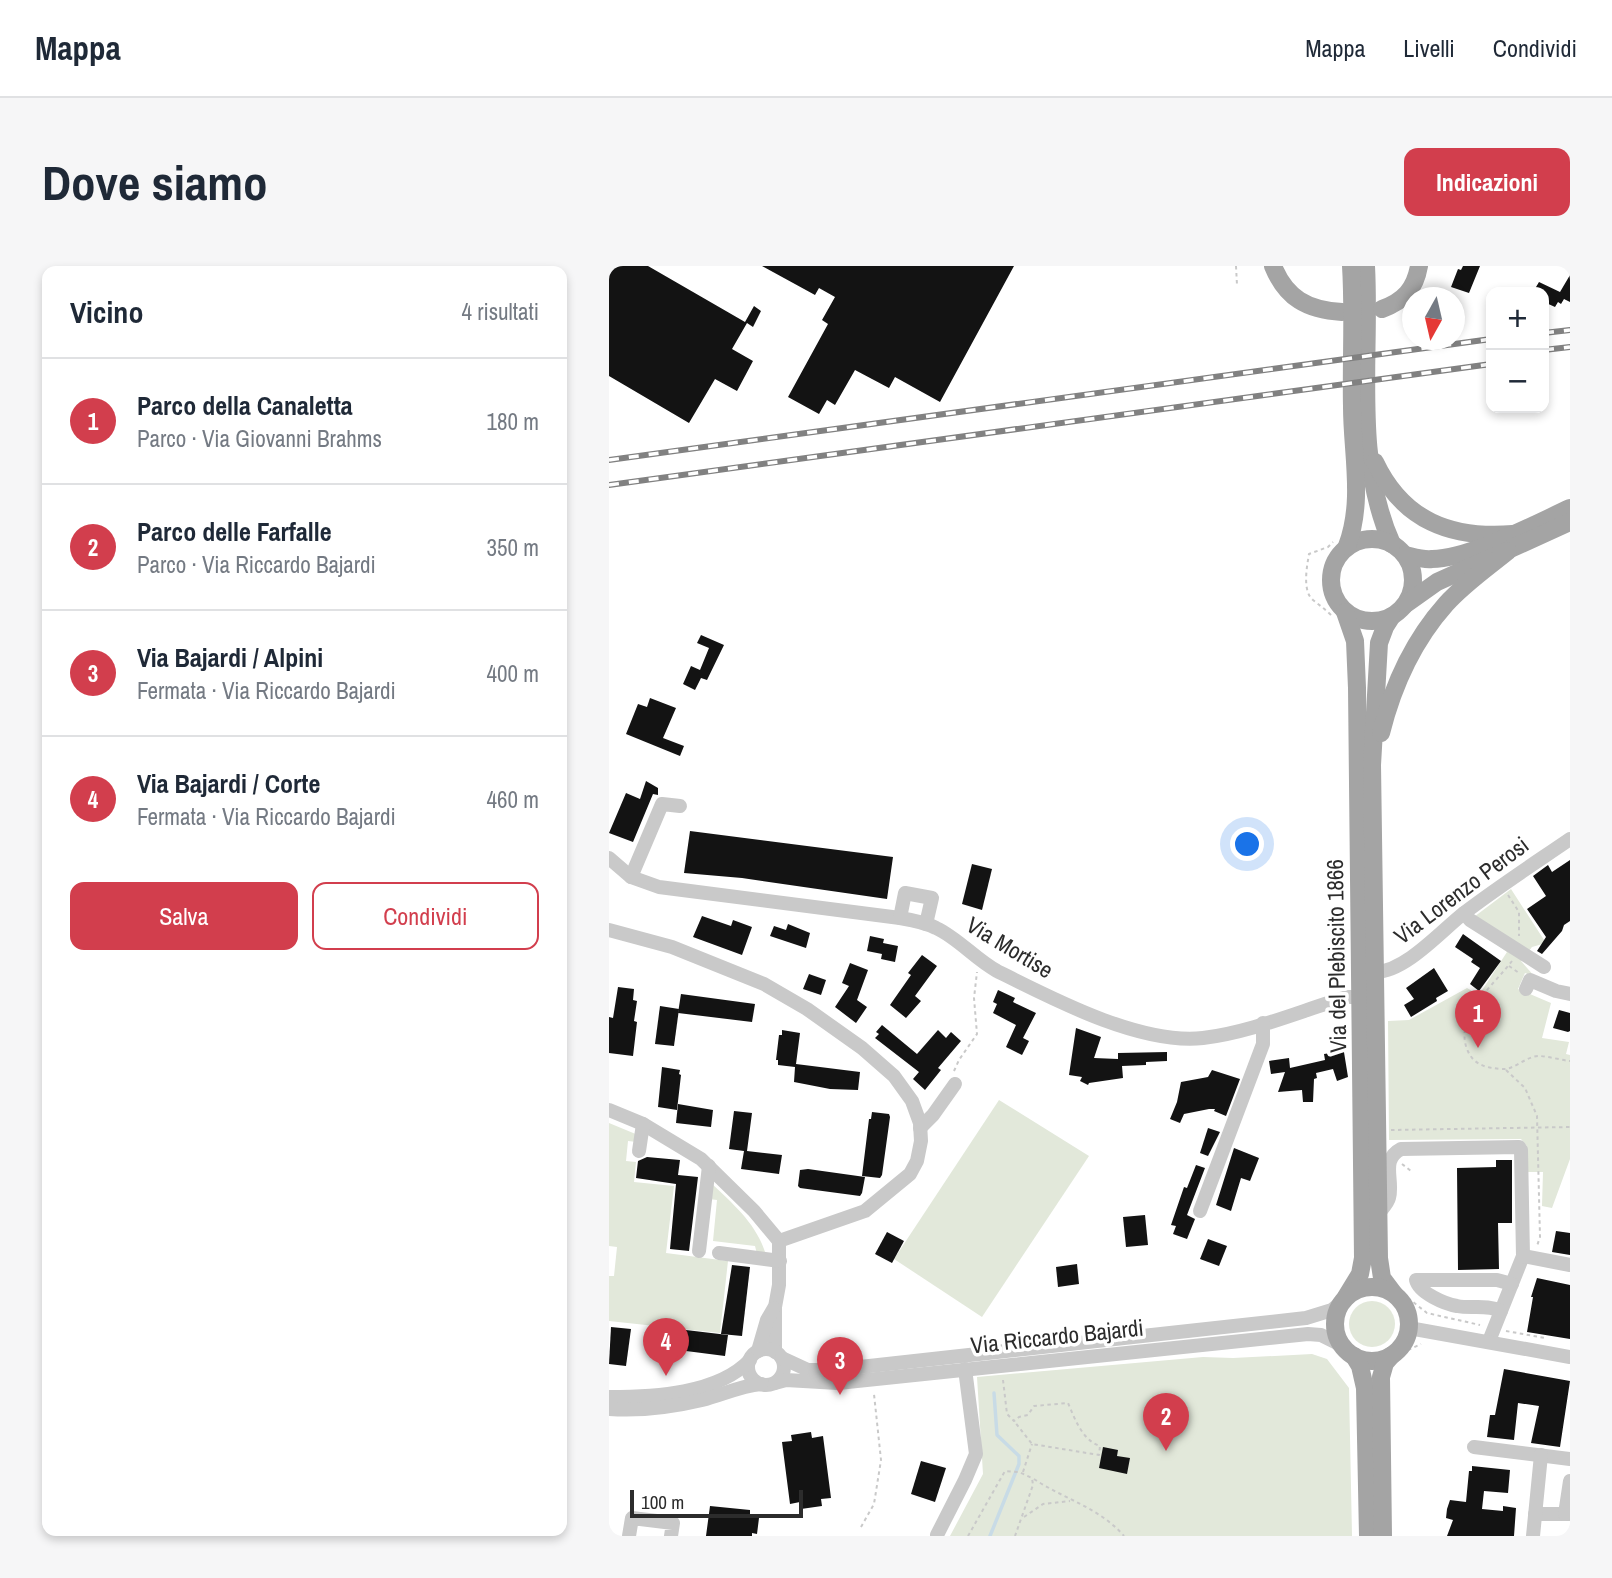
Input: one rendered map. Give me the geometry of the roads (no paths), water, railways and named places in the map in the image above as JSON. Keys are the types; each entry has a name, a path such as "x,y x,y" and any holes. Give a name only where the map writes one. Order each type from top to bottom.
{"main road":[{"path":"1273,266 1281,285 1298,300 1328,311 1342,312"},
{"path":"1351,266 1360,347"},
{"path":"1382,309 1405,297 1411,289 1419,266"},
{"path":"1365,270 1356,457 1356,519 1342,543 1330,580 1341,617 1363,621 1383,620 1437,582 1570,508"},
{"path":"1359,407 1377,500 1413,574 1413,585 1399,610"},
{"path":"1369,451 1389,488 1418,515 1457,532 1510,543"},
{"path":"1342,543 1370,539 1433,559 1510,543 1570,523"},
{"path":"1372,765 1392,691 1419,640 1447,603 1510,543"},
{"name":"Via del Plebiscito 1866","path":"1394,1294 1386,1285 1380,1269 1372,765 1379,643 1399,610"},
{"name":"Via del Plebiscito 1866","path":"1341,617 1355,641 1363,1258 1360,1274 1345,1299"},
{"path":"1368,1536 1365,1388 1360,1366 1337,1337 1335,1318 1345,1299 1365,1287 1385,1289 1394,1294 1406,1310 1409,1328 1403,1344 1385,1363 1381,1377 1383,1536"},
{"path":"1348,1351 1367,1361 1392,1355"}],"street":[{"path":"631,877 662,804 680,806"},
{"name":"Via Lorenzo Perosi","path":"1376,972 1391,969 1404,961 1464,913 1570,839"},
{"name":"Via Mortise","path":"609,858 631,877 659,887 900,918 926,924 938,928 974,959 1046,996 1102,1019 1175,1037 1203,1038 1347,998 1361,997"},
{"path":"900,918 905,893 932,898 926,924"},
{"path":"1464,913 1469,920 1544,967"},
{"path":"609,930 672,947 764,984 807,1009 862,1048 894,1076 912,1101 921,1141 917,1161 910,1174 865,1211 779,1241"},
{"path":"1526,989 1530,980 1570,994"},
{"path":"1200,1211 1263,1044 1263,1023"},
{"path":"920,1128 933,1115 954,1080"},
{"path":"609,1110 643,1124 709,1166 754,1211 779,1241 779,1285 775,1307 778,1355 783,1372 768,1383 750,1375 767,1320 775,1307"},
{"path":"639,1151 643,1124"},
{"path":"1379,1213 1389,1198 1389,1161 1396,1151 1413,1147 1516,1146 1521,1150 1530,1258 1512,1284 1489,1341"},
{"path":"699,1251 709,1166"},
{"path":"719,1253 780,1261"},
{"path":"1530,1258 1570,1265"},
{"path":"1501,1311 1492,1307 1453,1306 1423,1290 1416,1280 1497,1280 1512,1284"},
{"name":"Via Riccardo Bajardi","path":"754,1356 767,1349 808,1370 834,1370 1306,1318 1332,1310 1345,1299"},
{"path":"1409,1328 1570,1357"},
{"name":"Via Riccardo Bajardi","path":"609,1409 626,1415 698,1401 748,1386 786,1380 826,1384 1308,1335 1321,1335 1348,1351"},
{"path":"609,1398 697,1388 719,1381 743,1368 754,1356"},
{"path":"937,1535 976,1454 965,1369"},
{"path":"1474,1447 1570,1459"},
{"path":"1533,1536 1541,1455"},
{"path":"1535,1514 1568,1514 1570,1481"},
{"path":"629,1536 632,1518 673,1523 671,1536"}],"waterway":[{"path":"990,1536 1019,1464 1019,1456 997,1435 994,1393"}],"railway":[{"path":"1549,332 1570,330"},
{"path":"609,460 1486,340"},
{"path":"1549,349 1570,347"},
{"path":"609,485 1486,365"}],"place":[{"name":"Parco della Canaletta","path":"1478,1048"},
{"name":"Via Bajardi / Corte","path":"666,1376"},
{"name":"Via Bajardi / Alpini","path":"840,1395"},
{"name":"Parco delle Farfalle","path":"1166,1451"}]}
